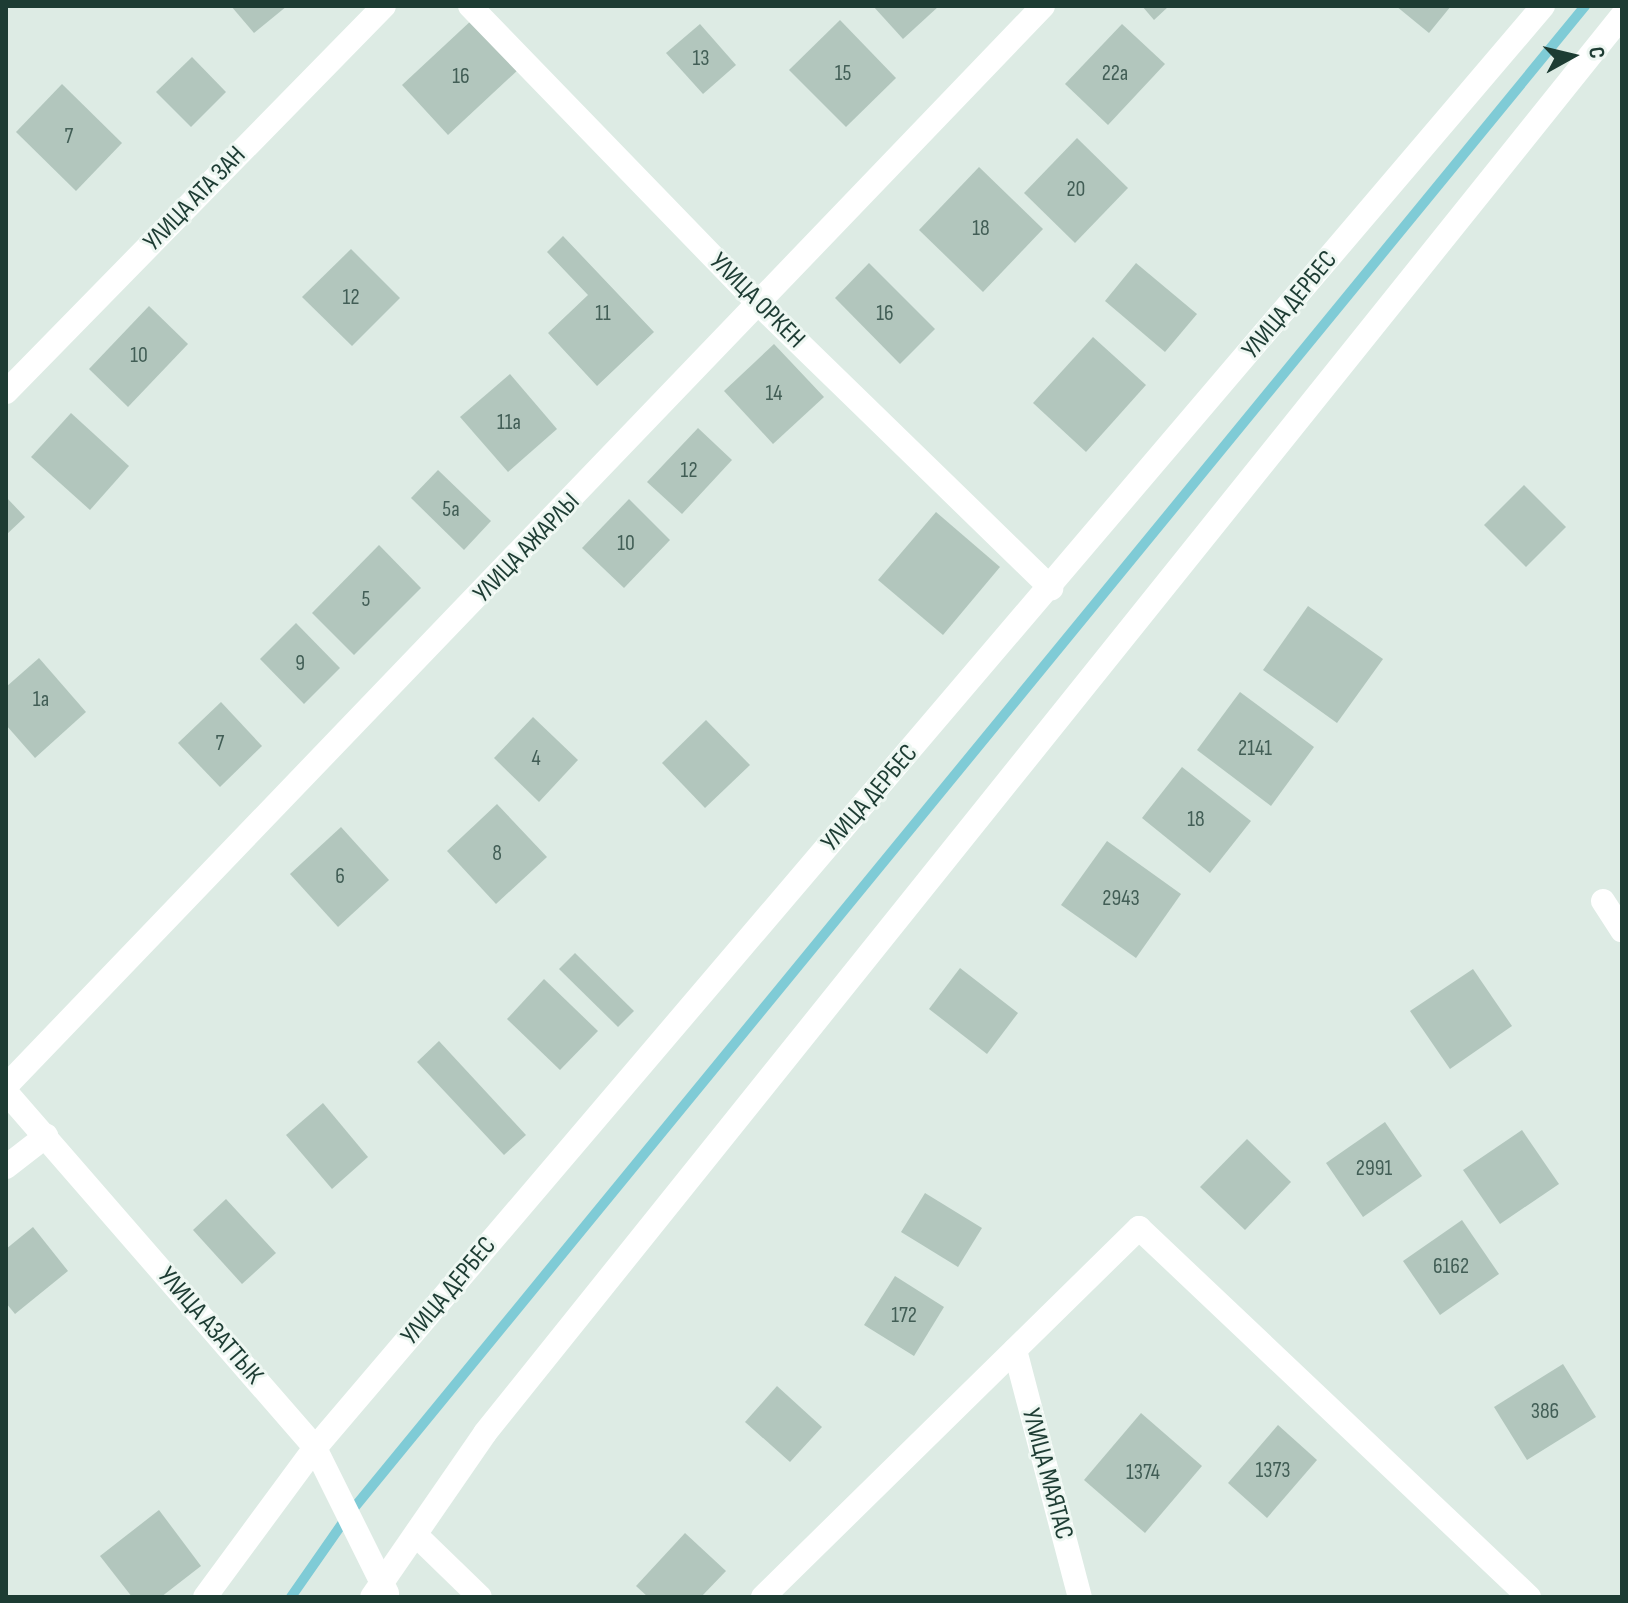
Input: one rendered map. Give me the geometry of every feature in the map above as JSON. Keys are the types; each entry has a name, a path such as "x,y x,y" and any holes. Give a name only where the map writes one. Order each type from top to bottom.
{"street":[{"name":"УЛИЦА АТА ЗАН","path":"6,392 384,6"},
{"name":"УЛИЦА ОРКЕН","path":"470,6 761,306 1051,588"},
{"name":"УЛИЦА АЖАРЛЫ","path":"6,1086 761,306 1043,6"},
{"name":"УЛИЦА ДЕРБЕС","path":"205,1597 315,1448 1051,588 1543,6"},
{"path":"381,1591 485,1433 1622,16"},
{"path":"1603,901 1622,930"},
{"name":"УЛИЦА АЗАТТЫК","path":"6,1092 315,1448 381,1591"},
{"path":"6,1167 46,1136"},
{"path":"763,1597 1139,1228 1529,1597"},
{"name":"УЛИЦА МАЯТАС","path":"1015,1350 1080,1597"},
{"path":"418,1537 480,1597"}],"building":[{"path":"231,6 287,6 254,33"},
{"path":"873,6 939,6 903,39"},
{"path":"1142,6 1169,6 1154,20"},
{"path":"1396,6 1451,6 1429,33"},
{"path":"474,18 520,68 448,135 402,85"},
{"path":"840,20 896,78 846,127 789,70"},
{"path":"700,24 736,65 703,94 666,53"},
{"path":"1122,24 1165,64 1108,125 1065,84"},
{"path":"192,57 226,92 191,127 156,92"},
{"path":"62,84 122,143 76,191 16,132"},
{"path":"1077,138 1128,188 1075,243 1024,193"},
{"path":"979,167 1043,229 983,292 919,230"},
{"path":"563,236 654,332 597,386 548,333 588,295 547,252"},
{"path":"351,249 400,298 352,346 302,297"},
{"path":"869,263 935,329 900,364 835,298"},
{"path":"1136,263 1197,314 1165,352 1105,301"},
{"path":"149,306 188,344 128,407 89,369"},
{"path":"1093,337 1146,385 1086,452 1033,403"},
{"path":"774,344 824,397 773,444 724,391"},
{"path":"510,374 557,429 508,472 460,417"},
{"path":"71,413 129,466 90,510 31,457"},
{"path":"698,428 732,460 682,514 647,482"},
{"path":"438,470 491,521 464,550 411,498"},
{"path":"1524,485 1566,527 1526,567 1484,525"},
{"path":"6,497 25,517 6,535"},
{"path":"629,499 670,540 624,588 582,548"},
{"path":"936,512 1000,567 943,635 878,580"},
{"path":"379,545 421,588 354,655 312,613"},
{"path":"1308,606 1383,659 1337,723 1263,670"},
{"path":"296,623 340,668 304,704 260,659"},
{"path":"39,658 86,712 35,758 6,725 6,687"},
{"path":"1240,692 1314,747 1271,806 1197,750"},
{"path":"221,702 262,746 220,787 178,743"},
{"path":"533,717 578,760 539,802 494,758"},
{"path":"706,720 750,765 705,808 662,763"},
{"path":"1182,767 1251,821 1210,873 1142,818"},
{"path":"497,804 547,857 496,904 447,851"},
{"path":"341,827 389,880 338,927 290,874"},
{"path":"1107,841 1181,894 1136,958 1061,905"},
{"path":"575,953 634,1011 618,1027 559,969"},
{"path":"960,968 1018,1013 987,1054 929,1009"},
{"path":"1473,969 1512,1026 1450,1069 1410,1011"},
{"path":"544,979 598,1031 560,1070 507,1019"},
{"path":"439,1041 526,1135 504,1155 417,1062"},
{"path":"323,1103 368,1157 332,1189 286,1135"},
{"path":"1385,1122 1422,1176 1363,1217 1326,1163"},
{"path":"1522,1130 1559,1184 1500,1224 1463,1170"},
{"path":"1247,1139 1291,1182 1245,1230 1200,1187"},
{"path":"925,1193 982,1228 958,1267 901,1232"},
{"path":"226,1199 276,1253 242,1284 193,1230"},
{"path":"1462,1220 1499,1274 1440,1315 1403,1261"},
{"path":"33,1227 68,1271 15,1314 6,1303 6,1249"},
{"path":"895,1276 944,1307 914,1356 864,1325"},
{"path":"1563,1364 1596,1417 1527,1460 1494,1407"},
{"path":"777,1386 822,1427 790,1462 745,1422"},
{"path":"1141,1413 1202,1466 1145,1533 1084,1480"},
{"path":"1278,1425 1317,1460 1267,1518 1228,1483"},
{"path":"159,1510 201,1566 161,1597 132,1597 100,1556"},
{"path":"685,1533 726,1571 701,1597 648,1597 636,1586"}],"waterway":[{"path":"291,1597 349,1514 1585,6"}]}
